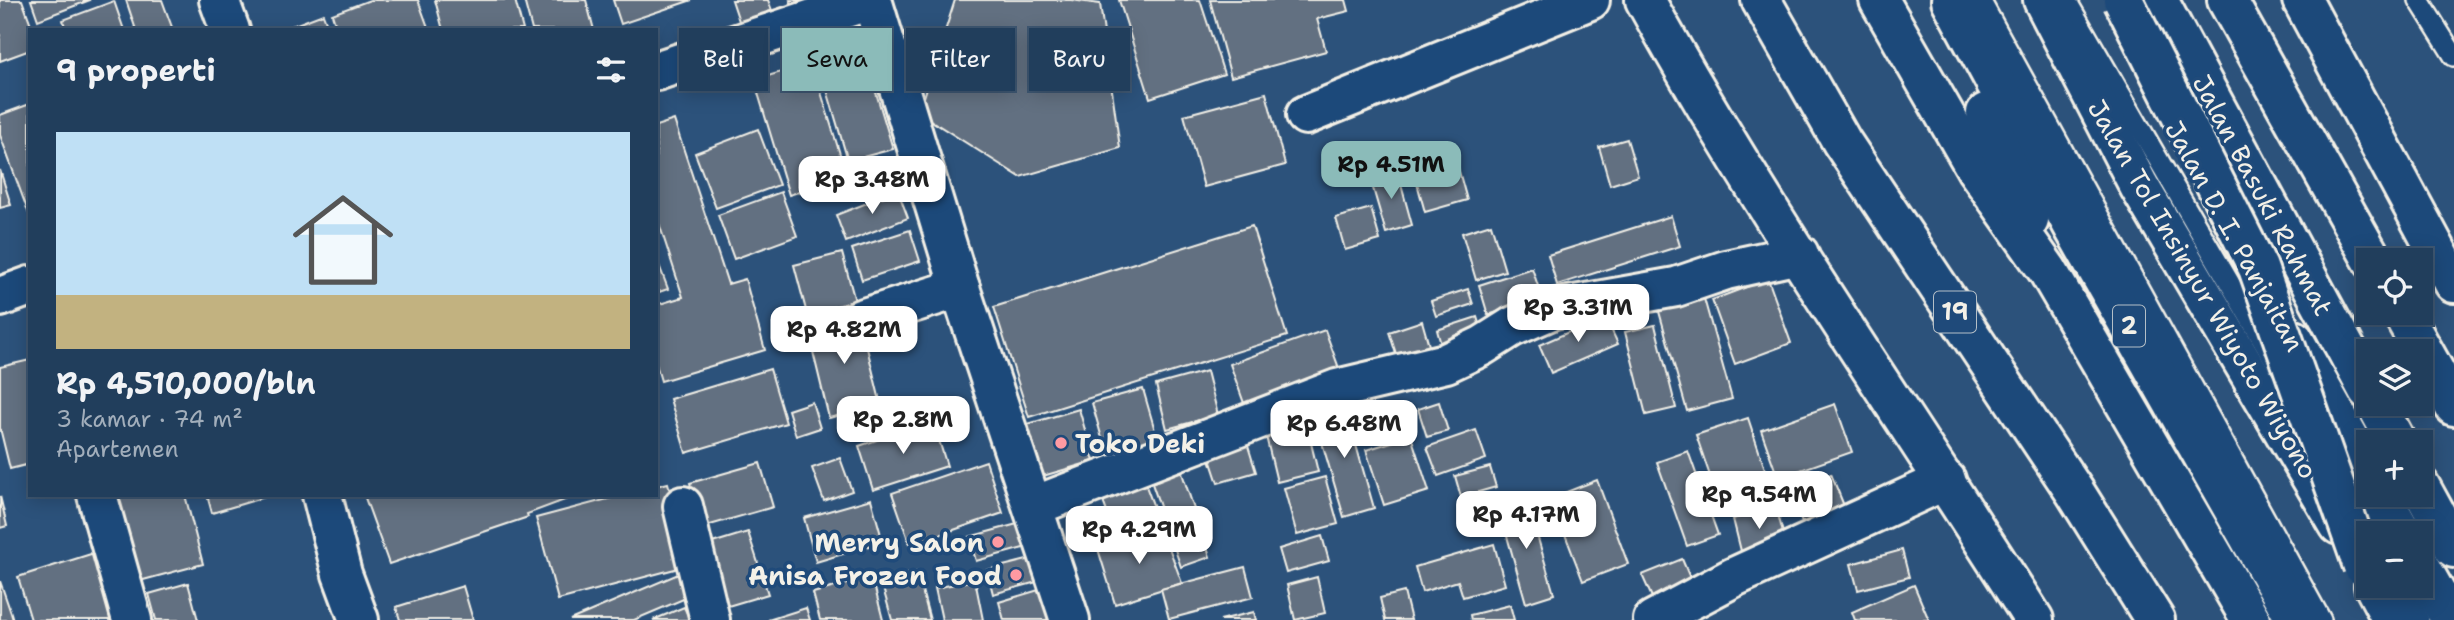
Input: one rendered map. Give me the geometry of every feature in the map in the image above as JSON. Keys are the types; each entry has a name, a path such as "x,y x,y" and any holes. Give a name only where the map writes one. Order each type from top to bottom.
{"main road":[{"path":"219,0 229,28"},
{"path":"1306,115 1590,0"},
{"path":"1645,0 1681,65 1881,384 1946,480 2034,620"},
{"name":"19","path":"1761,0 1842,142 2075,492 2155,620"},
{"path":"1879,0 1976,169 2048,271 2251,620"},
{"path":"1928,0 1998,136 2048,271"},
{"name":"2","path":"1951,0 2075,230 2296,620"},
{"name":"Jalan Tol Insinyur Wiyoto Wiyono","path":"2043,0 2138,186 2356,542"},
{"name":"Jalan D. I. Panjaitan","path":"2102,0 2356,450"},
{"path":"2123,0 2258,268 2356,528"},
{"path":"2227,0 2366,248"},
{"path":"2302,0 2454,283"},
{"path":"658,70 853,3 960,288 1070,620"},
{"name":"Jalan Basuki Rahmat","path":"2167,3 2356,367"},
{"path":"1034,506 1337,389 1446,363 1482,346 1512,327 1553,309 1676,287 1726,270 1800,254"},
{"path":"0,297 28,287"},
{"path":"861,319 960,288"},
{"path":"2409,325 2454,406"},
{"path":"1653,620 1734,577 1946,480"},
{"path":"98,497 132,620"},
{"path":"323,497 342,574 359,620"},
{"path":"683,506 710,620"},
{"path":"2432,507 2454,548"},
{"path":"2433,588 2451,620"},
{"name":"Jalan Tol Insinyur Wiyoto Wiyono","path":"2383,598 2392,620"}],"lane":[{"path":"1980,0 2321,620"},
{"path":"2066,0 2356,539"},
{"path":"2419,0 2454,56"},
{"path":"2407,598 2418,620"}],"building":[{"path":"0,0 22,0 32,28 28,28 28,51 0,61"},
{"path":"31,0 90,0 38,20"},
{"path":"126,0 162,0 172,28 135,28"},
{"path":"370,0 418,0 428,28 336,28 332,14"},
{"path":"435,0 515,0 522,28 442,28"},
{"path":"524,0 586,0 593,28 531,28"},
{"path":"613,0 692,0 621,24"},
{"path":"732,0 768,0 774,16 741,27"},
{"path":"790,0 825,0 795,13"},
{"path":"955,0 1071,0 1100,4 1103,28 1029,28 1029,91 1112,91 1120,148 1020,177 919,113 926,91 1015,91 1015,28 946,28"},
{"path":"1119,0 1200,0 1224,74 1150,98"},
{"path":"1210,0 1346,0 1349,11 1317,19 1326,51 1231,77"},
{"path":"114,1 123,28 65,28 63,20"},
{"path":"323,14 328,28 286,28"},
{"path":"782,72 782,91 821,91 847,177 789,195 757,91 768,91 768,76"},
{"path":"827,91 875,91 893,149 848,161"},
{"path":"1266,93 1285,165 1204,187 1184,115"},
{"path":"28,105 28,212 0,135 0,115"},
{"path":"674,120 728,284 745,279 765,350 661,381 658,371 658,304 683,297 658,220 658,125"},
{"path":"758,129 779,185 716,208 695,153"},
{"path":"1627,139 1638,176 1610,185 1599,147"},
{"path":"1455,157 1467,200 1425,212 1413,169"},
{"path":"0,170 11,205 0,208"},
{"path":"1397,170 1412,225 1386,233 1370,178"},
{"path":"898,191 908,218 846,242 836,215"},
{"path":"781,192 797,236 734,259 718,215"},
{"path":"1371,208 1380,240 1345,250 1336,218"},
{"path":"1671,216 1680,246 1557,285 1548,255"},
{"path":"1491,224 1505,271 1476,280 1462,233"},
{"path":"1252,226 1287,336 1029,417 994,307"},
{"path":"910,230 920,261 862,280 852,249"},
{"path":"842,253 855,301 807,314 794,265"},
{"path":"658,262 668,289 658,292"},
{"path":"1532,268 1542,298 1488,315 1479,285"},
{"path":"1768,279 1791,343 1735,364 1712,300"},
{"path":"1468,289 1473,304 1436,316 1431,301"},
{"path":"1703,295 1732,399 1687,411 1658,308"},
{"path":"859,315 881,405 829,418 807,327"},
{"path":"1605,316 1618,344 1551,373 1539,345"},
{"path":"1477,317 1483,336 1442,348 1437,330"},
{"path":"1422,321 1430,349 1398,360 1389,332"},
{"path":"1655,325 1676,408 1646,415 1625,332"},
{"path":"1325,330 1340,371 1245,406 1230,364"},
{"path":"28,360 28,464 10,469 0,428 0,367"},
{"path":"770,369 786,423 686,453 670,399"},
{"path":"1207,371 1218,415 1167,429 1156,385"},
{"path":"1143,389 1158,441 1107,456 1092,403"},
{"path":"812,402 820,428 796,436 788,410"},
{"path":"1439,402 1448,431 1427,437 1418,409"},
{"path":"1344,403 1374,508 1344,517 1313,412"},
{"path":"1835,404 1852,452 1778,478 1761,430"},
{"name":"Toko Deki","path":"1079,409 1094,461 1043,476 1028,424"},
{"path":"1305,418 1318,472 1277,482 1264,428"},
{"path":"1748,418 1773,493 1722,511 1696,435"},
{"path":"933,421 947,466 873,490 859,446"},
{"path":"1476,430 1486,459 1438,476 1427,447"},
{"path":"1244,433 1256,472 1218,483 1205,444"},
{"path":"1411,436 1429,491 1384,505 1366,450"},
{"path":"1688,451 1718,535 1687,546 1657,462"},
{"path":"840,458 852,491 824,501 812,468"},
{"path":"1177,458 1210,557 1181,567 1147,469"},
{"path":"986,461 1003,513 910,545 892,493"},
{"path":"760,463 773,507 703,527 690,483"},
{"path":"1490,467 1496,487 1461,497 1455,476"},
{"path":"1140,470 1161,526 1118,542 1097,485"},
{"path":"1831,474 1849,518 1807,535 1789,491"},
{"path":"1325,477 1338,524 1297,535 1284,488"},
{"path":"1597,480 1628,564 1583,581 1551,498"},
{"path":"668,483 690,565 558,600 536,518 615,497 658,497 658,486"},
{"path":"0,496 7,526 0,528"},
{"path":"109,497 186,497 203,564 132,583"},
{"path":"208,497 265,497 212,513"},
{"path":"365,497 573,497 527,514 528,517 389,564"},
{"path":"871,499 883,542 816,562 804,518"},
{"path":"1527,500 1554,594 1526,603 1499,508"},
{"path":"1776,507 1786,544 1742,555 1733,519"},
{"name":"Merry Salon","path":"1021,523 1027,547 976,561 969,537"},
{"path":"1161,526 1182,583 1115,604 1098,549"},
{"path":"748,532 768,594 728,606 709,544"},
{"path":"1322,536 1329,561 1286,573 1279,549"},
{"path":"1494,544 1505,585 1463,597 1458,581 1422,592 1415,567"},
{"path":"1902,550 1909,577 1858,590 1851,564"},
{"path":"94,553 115,620 31,620 18,577"},
{"name":"Anisa Frozen Food","path":"1039,557 1044,580 993,594 987,570"},
{"path":"1682,559 1693,585 1654,602 1642,575"},
{"path":"1245,567 1253,597 1169,619 1161,589"},
{"path":"683,572 693,595 634,620 570,620"},
{"path":"917,572 930,620 892,620 881,581"},
{"path":"872,577 883,620 820,620 813,593"},
{"path":"1317,577 1325,613 1295,620 1287,585"},
{"path":"975,580 983,620 942,620 935,588"},
{"path":"0,581 11,613 13,620 0,620"},
{"path":"188,583 198,620 156,620 149,594"},
{"path":"1914,585 1929,620 1855,620 1852,612"},
{"path":"463,586 473,620 400,620 396,607"},
{"path":"1052,586 1062,620 1004,620 999,602"},
{"path":"1404,592 1411,620 1385,620 1380,598"},
{"path":"1510,605 1514,620 1471,620 1470,615"},
{"path":"684,607 690,620 653,620"},
{"path":"806,608 810,620 768,620"},
{"path":"1254,612 1256,620 1220,620"}],"place":[{"name":"Toko Deki","path":"1061,443"},
{"name":"Merry Salon","path":"998,542"},
{"name":"Anisa Frozen Food","path":"1016,575"}]}
